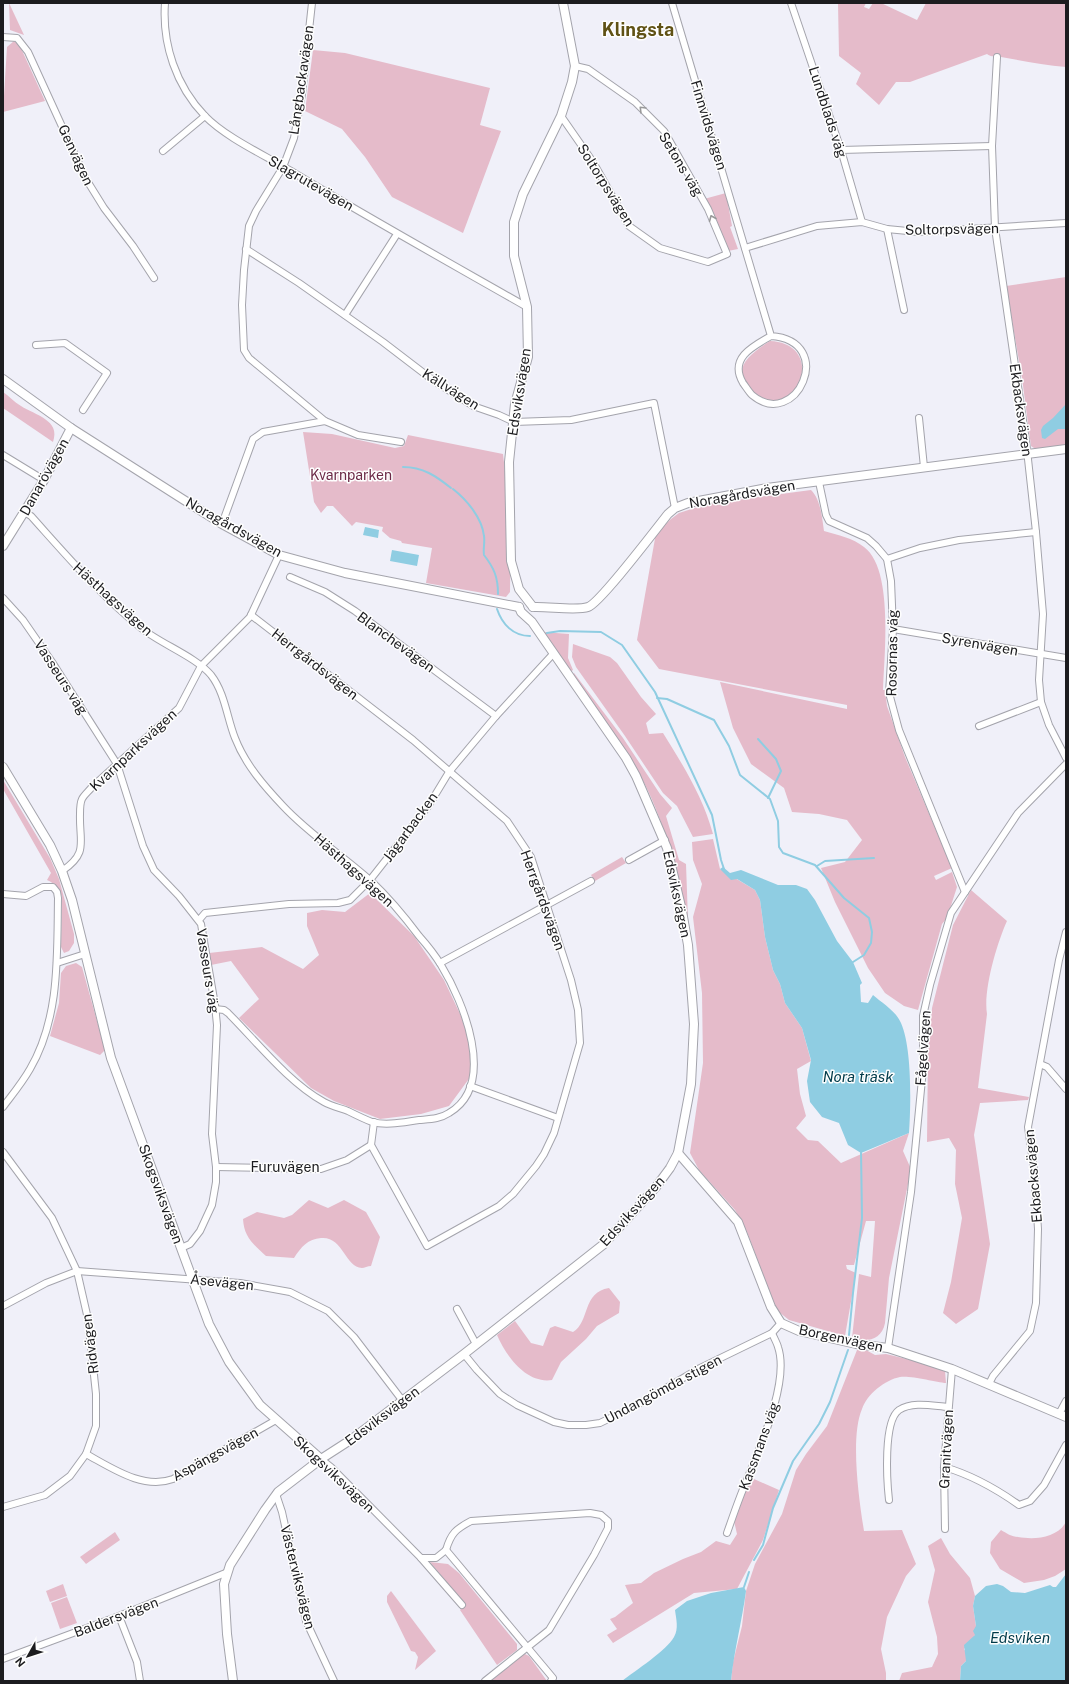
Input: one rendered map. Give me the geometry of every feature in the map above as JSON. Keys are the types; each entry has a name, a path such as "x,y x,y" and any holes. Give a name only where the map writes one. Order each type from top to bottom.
{"street":[{"name":"Slagrutevägen","path":"165,3 164,22 170,55 176,73 205,116 218,127 398,234 526,307"},
{"name":"Långbackavägen","path":"312,3 302,94 294,138 283,166 256,211 249,226 242,305 244,350 249,358 285,390 325,421 358,435 401,442"},
{"name":"Edsviksvägen","path":"530,604 519,589 512,561 509,462 516,404 528,357 526,307 514,256 514,222 523,194 561,116 572,82 575,66 563,3"},
{"name":"Finnvidsvägen","path":"672,3 771,336"},
{"name":"Lundblads väg","path":"791,3 841,150 862,222"},
{"name":"Genvägen","path":"3,37 17,38 28,52 86,179 104,208 133,246 154,278"},
{"name":"Ekbacksvägen","path":"996,56 992,146 994,228 1028,454 1036,532 1043,614 1039,680 1041,702 1049,725 1066,758"},
{"name":"Setons väg","path":"575,66 588,69 635,102 664,131 708,210 727,254"},
{"path":"163,151 205,116"},
{"name":"Soltorpsvägen","path":"561,116 593,162 629,226 660,248 708,262 727,254"},
{"path":"841,150 992,146"},
{"name":"Soltorpsvägen","path":"745,248 817,226 862,222 887,228 918,232 1066,223"},
{"path":"887,228 904,310"},
{"path":"345,315 398,234"},
{"name":"Källvägen","path":"246,249 345,315 383,342 434,382 473,406 514,422 571,420 654,403 675,508"},
{"path":"771,336 785,339 793,343 803,355 806,364 803,384 792,397 777,403 766,403 755,397 745,386 739,376 737,368 739,360 771,336"},
{"path":"36,345 65,343 107,373 83,410"},
{"name":"Noragårdsvägen","path":"3,379 71,428 222,524 279,555 345,573 519,607"},
{"path":"919,418 924,467"},
{"path":"222,524 253,439 263,432 325,421"},
{"name":"Danarövägen","path":"3,546 44,480 71,428"},
{"name":"Noragårdsvägen","path":"530,604 578,608 591,606 668,514 675,508 688,502 767,488 1066,449"},
{"path":"3,455 44,480"},
{"name":"Rosornas väg","path":"819,482 826,515 829,521 867,538 876,546 887,560 891,581 894,629 888,693 928,805 965,892"},
{"name":"Hästhagsvägen","path":"24,512 31,516 86,577 143,630 201,666 208,672 217,683 234,737 243,757 266,788 303,825 370,880 393,902 440,963 466,1015 474,1057 470,1086 460,1105 441,1117 396,1124 374,1122 326,1103 313,1095 293,1079 228,1013 224,1010 215,1009"},
{"path":"887,560 920,548 959,540 1036,532"},
{"name":"Kvarnparksvägen","path":"62,871 73,864 79,856 81,849 82,838 80,818 82,799 117,764 179,708 201,666 252,615 279,555"},
{"name":"Blanchevägen","path":"290,577 325,592 355,611 496,716"},
{"name":"Vasseurs väg","path":"3,598 23,620 52,662 117,764 147,858 154,870 199,920 215,1009 216,1031 212,1134 216,1166 216,1182 212,1205 200,1230 190,1244 181,1248"},
{"path":"522,602 530,604 530,612 525,614 521,612 519,607 522,602"},
{"name":"Edsviksvägen","path":"233,1681 227,1634 224,1584 228,1572 245,1541 276,1494 321,1459 352,1439 464,1354 604,1244 630,1218 670,1168 678,1153 691,1084 694,1024 690,965 682,911 665,840 636,776 626,758 525,614"},
{"name":"Herrgårdsvägen","path":"252,615 413,740 500,814 514,830 531,857 571,980 578,1010 580,1043 554,1133 536,1166 513,1194 499,1206 427,1246 371,1146"},
{"name":"Syrenvägen","path":"894,629 1066,658"},
{"name":"Jägarbacken","path":"199,920 206,913 289,904 338,903 350,900 370,880 429,805 449,772 496,716 553,654"},
{"path":"979,726 1041,702"},
{"name":"Fågelvägen","path":"888,1348 911,1192 923,1069 923,1016 930,985 952,913 1018,813 1066,764"},
{"name":"Skogsviksvägen","path":"3,767 50,845 62,871 72,900 111,1058 191,1278 209,1324 229,1362 260,1405 331,1467 421,1558 462,1605"},
{"path":"629,860 665,840"},
{"path":"440,963 591,881"},
{"path":"3,894 26,896 43,887 54,887 58,898 57,963 54,996 42,1043 30,1069 3,1107"},
{"name":"Ekbacksvägen","path":"989,1384 992,1376 1030,1331 1036,1303 1038,1229 1034,1168 1028,1127 1058,960 1066,932"},
{"path":"57,963 85,954"},
{"path":"1040,1064 1047,1067 1066,1088"},
{"path":"470,1086 558,1118"},
{"path":"371,1146 374,1122"},
{"name":"Furuvägen","path":"216,1166 321,1169 347,1160 371,1146"},
{"name":"Ridvägen","path":"3,1152 52,1218 77,1271 88,1319 96,1394 96,1426 86,1454 70,1476 45,1495 3,1507"},
{"name":"Borgenvägen","path":"678,1153 738,1222 771,1307 781,1323 798,1331 849,1342 888,1348 952,1369 1062,1415"},
{"name":"Åsevägen","path":"3,1306 46,1283 77,1271 147,1277 191,1278 240,1282 290,1292 328,1311 354,1337 402,1400"},
{"path":"457,1309 476,1344"},
{"name":"Undangömda stigen","path":"464,1354 500,1394 517,1405 554,1422 568,1425 586,1426 600,1423 641,1404 700,1368 772,1333 781,1323"},
{"name":"Kassmans väg","path":"727,1533 759,1451 776,1401 780,1357 779,1348 772,1333"},
{"name":"Granitvägen","path":"945,1529 944,1467 952,1369"},
{"path":"1062,1415 1066,1401"},
{"path":"889,1500 889,1428 892,1418 898,1411 911,1406 948,1407"},
{"name":"Aspängsvägen","path":"86,1454 131,1478 163,1482 173,1479 276,1420"},
{"path":"944,1467 964,1472 985,1483 1019,1506 1030,1501 1044,1485 1066,1445"},
{"name":"Västerviksvägen","path":"276,1494 282,1512 306,1621 334,1681"},
{"path":"421,1558 436,1558 446,1550 450,1536 461,1526 472,1521 590,1513 601,1515 608,1522 608,1528 594,1555 549,1630 485,1681"},
{"path":"446,1550 553,1678 551,1681"},
{"name":"Baldersvägen","path":"3,1659 119,1616 228,1572"},
{"path":"119,1616 137,1662 140,1681"}],"green space":[{"path":"9,3 24,35 10,30"},
{"path":"838,3 866,3 864,7 869,9 873,3 881,3 917,20 926,3 1066,3 1066,67 987,54 910,82 896,82 879,105 856,84 861,73 839,56"},
{"path":"14,41 20,46 45,101 3,112 7,47"},
{"path":"313,50 345,53 490,88 480,125 501,131 463,233 392,197 365,157 342,129 305,111"},
{"path":"726,193 732,226 730,227 738,249 728,251 704,199"},
{"path":"1066,277 1066,446 1037,450 1031,446 1022,378 1006,286"},
{"path":"770,341 788,345 798,355 802,367 800,380 794,392 783,399 771,401 756,394 747,386 743,378 742,371 748,358"},
{"path":"3,392 18,404 50,423 53,428 53,442 3,408"},
{"name":"Kvarnparken","path":"303,432 332,434 395,448 404,446 408,435 503,454 511,524 510,592 506,597 426,583 432,548 402,543 401,541 390,538 382,531 383,527 356,522 352,526 333,506 327,506 321,513 314,502"},
{"path":"811,490 819,504 824,531 850,539 864,547 873,558 880,574 885,614 883,690 885,690 887,706 905,757 952,868 934,876 936,880 952,872 957,887 947,918 942,924 918,1010 904,1006 885,993 868,968 835,902 821,868 845,862 862,840 847,820 819,814 792,812 784,788 751,764 733,728 720,682 847,709 847,705 659,669 637,640 656,533 671,519 679,513 707,504"},
{"path":"543,632 569,634 568,658 573,670 570,672"},
{"path":"573,644 610,657 617,663 641,697 656,714 646,723 649,734 663,733 698,794 713,834 693,837 677,806 663,793 576,667 572,657"},
{"path":"574,673 623,738 660,794 672,808 666,816 679,860 686,864 688,920 669,845 648,790 624,748 572,675"},
{"path":"3,780 50,858 59,879 74,934 74,943 69,951 64,953 61,947 62,897 57,887 47,880 51,873 3,789"},
{"path":"713,839 720,869 755,890 760,900 765,937 773,970 780,984 785,1003 802,1028 811,1061 797,1069 800,1094 806,1116 796,1128 808,1140 818,1141 841,1163 909,1133 903,1151 911,1169 889,1278 885,1323 881,1333 873,1339 863,1340 852,1338 859,1274 871,1277 875,1221 866,1221 854,1265 846,1265 847,1269 856,1273 845,1336 789,1320 779,1312 775,1306 747,1232 735,1210 699,1170 690,1153 703,1063 702,993 693,917 702,884 693,860 692,842"},
{"path":"622,857 626,863 595,881 591,875"},
{"path":"971,890 1007,921 995,954 989,980 986,1004 987,1014 978,1088 1029,1097 1028,1100 980,1103 974,1135 990,1244 978,1309 956,1324 943,1313 951,1282 962,1218 955,1184 956,1150 949,1138 927,1142 928,1052 932,1008 953,925"},
{"path":"370,893 414,936 444,980 461,1016 472,1050 471,1076 449,1106 421,1114 380,1119 334,1101 311,1088 239,1018 259,999 231,961 211,965 209,953 262,947 303,969 319,955 307,926 307,913 322,910 345,912"},
{"path":"76,963 82,967 105,1050 100,1055 50,1036 59,1003 61,973 66,966"},
{"path":"309,1200 328,1208 344,1200 366,1212 380,1237 371,1266 362,1268 356,1266 339,1246 328,1239 321,1238 312,1240 299,1250 294,1258 266,1256 250,1240 245,1231 243,1219 257,1212 284,1218 292,1215"},
{"path":"609,1288 620,1302 619,1313 597,1326 586,1339 561,1362 552,1380 534,1378 518,1367 506,1351 497,1335 515,1321 531,1343 543,1346 550,1328 555,1326 573,1332 582,1321 594,1295"},
{"path":"857,1350 866,1350 875,1355 886,1354 927,1364 945,1371 946,1383 904,1377 888,1381 877,1388 864,1403 858,1421 856,1452 864,1531 902,1530 916,1564 906,1576 887,1617 881,1649 886,1673 886,1681 731,1681 733,1662 742,1626 746,1591 755,1564 782,1514 796,1470 827,1426"},
{"path":"754,1479 779,1490 763,1540 737,1589 694,1593 613,1643 607,1635 617,1629 610,1619 615,1617 633,1603 625,1585 641,1583 654,1573 701,1552 716,1541 730,1545 737,1534 734,1521 748,1485"},
{"path":"1066,1522 1066,1569 1055,1576 1044,1580 1024,1583 1000,1569 990,1553 991,1542 1001,1530 1016,1537 1038,1538 1057,1532"},
{"path":"115,1532 120,1540 86,1564 80,1557"},
{"path":"941,1538 950,1554 970,1578 975,1596 973,1606 976,1634 964,1649 967,1654 966,1661 961,1666 960,1681 899,1681 902,1673 932,1667 938,1654 937,1637 928,1602 935,1570 928,1546"},
{"path":"430,1562 448,1564 459,1573 517,1644 517,1650 497,1665 460,1610 465,1604"},
{"path":"63,1584 67,1596 50,1602 46,1591"},
{"path":"391,1591 436,1651 415,1670 418,1657 415,1652 411,1651 387,1602 387,1596"},
{"path":"67,1597 77,1623 60,1629 51,1603"},
{"path":"525,1654 529,1656 547,1681 491,1681 518,1657"}],"water":[{"path":"1066,404 1066,429 1058,429 1045,439 1042,438 1041,430 1043,426"},
{"path":"365,527 379,530 378,538 363,535"},
{"path":"392,550 419,555 417,566 390,561"},
{"name":"Nora träsk","path":"723,867 730,873 741,870 778,885 796,885 807,889 815,900 837,941 853,962 862,983 860,985 861,1002 868,1003 873,995 899,1019 905,1034 909,1061 909,1133 861,1153 848,1145 839,1123 822,1117 810,1102 807,1081 811,1060 802,1028 785,1003 780,984 773,970 765,937 760,900 755,890 737,879 731,880 720,869"},
{"name":"Edsviken","path":"1066,1574 1066,1681 960,1681 961,1666 966,1661 964,1645 975,1635 973,1631 976,1626 973,1606 975,1596 986,1586 997,1584 1003,1586 1011,1592 1025,1593 1050,1585 1056,1587"},
{"path":"744,1587 746,1591 731,1681 622,1681 658,1654 674,1637 676,1634 677,1624 675,1610 687,1601 711,1593"}],"waterway":[{"path":"403,467 423,470 451,488"},
{"path":"453,489 473,510 483,529 484,555 495,573 498,594"},
{"path":"497,609 502,620 509,628 518,634 530,636"},
{"path":"547,633 560,631 601,632 622,645 655,692 712,815 724,869"},
{"path":"657,698 667,699 714,720 729,746 740,775 770,799 778,821 779,847 783,853 815,865 844,898 869,918 872,932 871,943 864,955 853,962"},
{"path":"758,739 776,759 781,771 768,798"},
{"path":"817,866 825,861 874,858"},
{"path":"849,1335 862,1218 861,1151"},
{"path":"754,1560 763,1545 773,1508 793,1461 819,1424 830,1402 848,1350"},
{"path":"744,1587 749,1572"}],"district":[{"name":"Klingsta","path":"638,29"}]}
